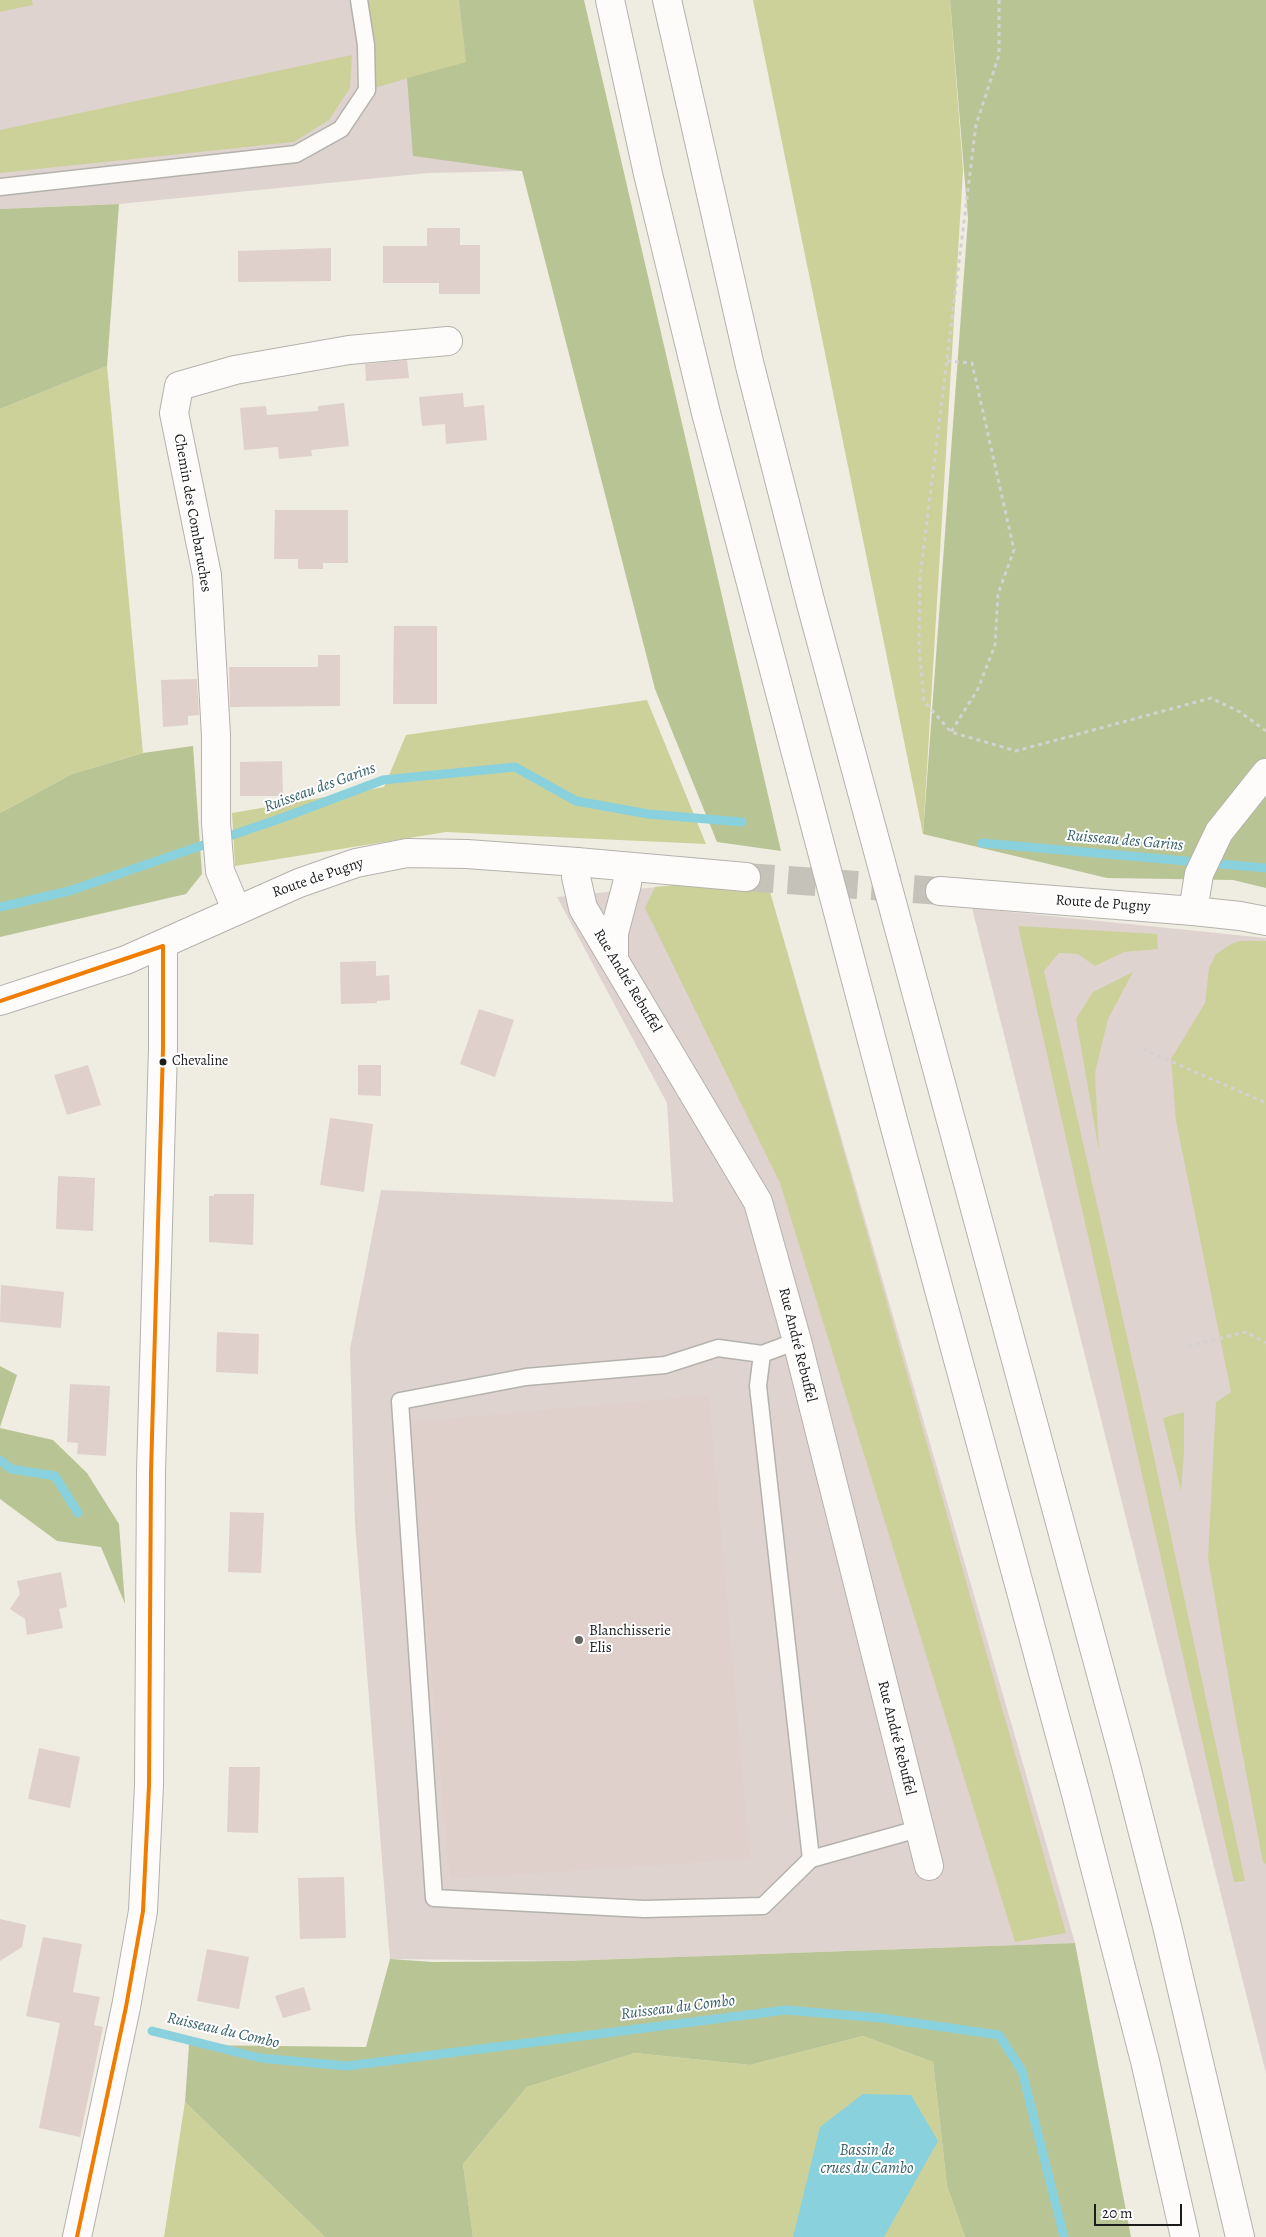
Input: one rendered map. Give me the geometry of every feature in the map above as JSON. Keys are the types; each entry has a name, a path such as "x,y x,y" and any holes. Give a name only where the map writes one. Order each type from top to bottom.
{"main road":[{"path":"610,0 648,174 706,413 892,1114 1076,1794 1145,2061 1185,2237"},
{"path":"667,0 750,366 806,585 1108,1698 1167,1926 1240,2237"},
{"name":"Chemin des Combaruches","path":"236,909 220,871 216,823 216,736 207,576 174,413 179,386 235,370 349,350 448,341"},
{"path":"1193,911 1200,874 1219,832 1266,773"},
{"name":"Route de Pugny","path":"0,1001 163,946 236,909 298,882 356,863 407,853 467,854 746,877"},
{"name":"Rue André Rebuffel","path":"577,862 576,877 583,908 758,1202 797,1341 918,1829 929,1866"},
{"path":"614,960 614,933 627,884 628,867"},
{"name":"Route de Pugny","path":"940,891 1193,911 1266,921"},
{"path":"77,2237 126,2007 143,1911 149,1785 151,1472 163,1048 163,946"}],"lane":[{"path":"0,187 296,154 341,130 367,90 366,45 359,0"},
{"path":"797,1341 762,1354 718,1348 665,1366 526,1377 400,1402 434,1898 644,1909 763,1906 811,1859 918,1829"},
{"path":"762,1354 758,1386 811,1859"}],"path":[{"path":"999,0 999,55 976,125 920,577 919,646 924,701 951,732 1016,751 1211,698 1240,712 1266,731"},
{"path":"947,361 972,363 1014,550 998,594 995,645 978,689 951,732"},
{"path":"1143,1049 1266,1103"},
{"path":"1188,1346 1246,1332 1266,1343"}],"shaded area":[{"path":"0,0 563,0 522,171 428,173 119,204 0,209"},
{"path":"687,884 770,892 1075,1943 564,1961 390,1959 355,1524 350,1349 381,1190 673,1202 667,1103 557,897"},
{"path":"972,908 1266,938 1266,2073"}],"green space":[{"path":"0,0 32,0 33,5 0,12"},
{"path":"359,0 459,0 466,62 367,90"},
{"path":"459,0 584,0 781,851 717,842 655,689 522,171 413,156 407,78 466,62"},
{"path":"753,0 950,0 963,170 923,834"},
{"path":"950,0 1266,0 1266,888 1233,880 1107,878 923,834 968,219"},
{"path":"352,55 350,88 329,120 294,142 0,173 0,130"},
{"path":"119,204 107,366 0,409 0,209"},
{"path":"107,366 143,753 72,774 0,813 0,409"},
{"path":"647,700 706,844 446,832 235,866 232,813 384,787 406,735"},
{"path":"193,746 202,874 186,894 0,937 0,813 72,774 143,753"},
{"path":"687,884 770,892 1066,1933 1015,1942 780,1183 645,908 655,887"},
{"path":"1018,926 1157,934 1158,949 1124,952 1095,966 1078,954 1059,953 1044,971 1148,1429 1245,1881 1234,1882"},
{"path":"1240,941 1266,941 1266,1864 1263,1862 1233,1704 1208,1558 1216,1402 1231,1392 1176,1121 1171,1059 1205,1003 1209,968 1216,954 1231,944"},
{"path":"1133,972 1108,1019 1095,1073 1099,1151 1076,1019 1093,992"},
{"path":"0,1366 17,1375 0,1427"},
{"path":"1184,1412 1184,1451 1181,1491 1163,1418"},
{"path":"0,1428 53,1440 87,1473 119,1524 125,1604 101,1547 57,1541 0,1499"},
{"path":"1075,1943 1131,2237 965,2237 947,2186 933,2062 863,2036 750,2065 635,2053 527,2087 463,2164 473,2237 325,2237 185,2102 189,2045 366,2047 390,1959 433,1962 564,1961"},
{"path":"863,2036 933,2062 947,2186 965,2237 473,2237 463,2164 527,2087 635,2053 750,2065"},
{"path":"185,2102 325,2237 164,2237"}],"water":[{"name":"Bassin de crues du Cambo","path":"863,2094 911,2095 938,2141 884,2237 793,2237 820,2127"}],"building":[{"path":"427,228 460,228 460,245 480,245 480,294 439,294 439,283 383,283 383,246 427,246"},
{"path":"331,248 331,281 238,282 238,251"},
{"path":"407,360 409,378 366,381 365,364"},
{"path":"463,393 464,407 484,405 487,440 446,444 445,424 422,426 419,397"},
{"path":"344,403 349,446 311,450 312,456 279,459 278,447 244,450 240,408 266,406 267,415 318,411 318,406"},
{"path":"275,510 348,510 348,563 323,563 323,569 298,569 298,559 274,559"},
{"path":"394,626 437,626 437,704 393,704"},
{"path":"318,655 340,655 340,706 230,707 229,667 318,667"},
{"path":"197,679 199,715 188,716 188,725 163,727 161,680"},
{"path":"282,761 283,796 240,796 240,762"},
{"path":"376,961 376,976 389,975 390,1000 377,1001 377,1003 341,1004 340,962"},
{"path":"479,1009 514,1020 495,1077 460,1064"},
{"path":"88,1065 101,1105 67,1115 54,1075"},
{"path":"358,1065 381,1065 381,1096 358,1095"},
{"path":"330,1118 373,1124 364,1192 320,1185"},
{"path":"58,1176 95,1178 93,1231 56,1229"},
{"path":"214,1194 254,1194 253,1245 209,1242 209,1196 214,1196"},
{"path":"1,1285 64,1292 61,1328 0,1322"},
{"path":"217,1332 259,1334 258,1374 216,1372"},
{"path":"70,1384 110,1386 106,1456 77,1454 78,1443 67,1442"},
{"name":"Blanchisserie Elis","path":"709,1395 750,1859 450,1879 422,1569 411,1422"},
{"path":"230,1512 264,1513 261,1573 228,1572"},
{"path":"61,1572 67,1607 59,1609 63,1628 27,1635 25,1619 10,1609 20,1594 17,1581"},
{"path":"39,1748 80,1757 70,1808 28,1799"},
{"path":"229,1767 260,1767 258,1833 227,1832"},
{"path":"344,1877 346,1938 300,1939 298,1878"},
{"path":"0,1919 26,1925 22,1947 0,1961"},
{"path":"43,1937 82,1944 73,1992 100,1997 94,2025 103,2027 80,2137 39,2128 60,2023 26,2016"},
{"path":"207,1949 249,1957 239,2009 197,2001"},
{"path":"304,1987 311,2010 283,2018 275,1996"}],"waterway":[{"name":"Ruisseau des Garins","path":"0,907 69,891 282,818 383,780 515,767 576,801 648,814 742,822"},
{"name":"Ruisseau des Garins","path":"982,843 1266,868"},
{"name":"Ruisseau du Combo","path":"0,1460 11,1469 55,1476 78,1513"},
{"name":"Ruisseau du Combo","path":"152,2031 260,2058 347,2066 786,2010 881,2018 999,2035 1022,2071 1064,2237"}],"tunnel":[{"path":"746,877 940,891"}],"transit line":[{"path":"0,1001 163,946 163,1048 151,1472 149,1785 143,1911 126,2007 77,2237"}],"place":[{"name":"Chevaline","path":"163,1062"},
{"name":"Blanchisserie Elis","path":"579,1640"}]}
